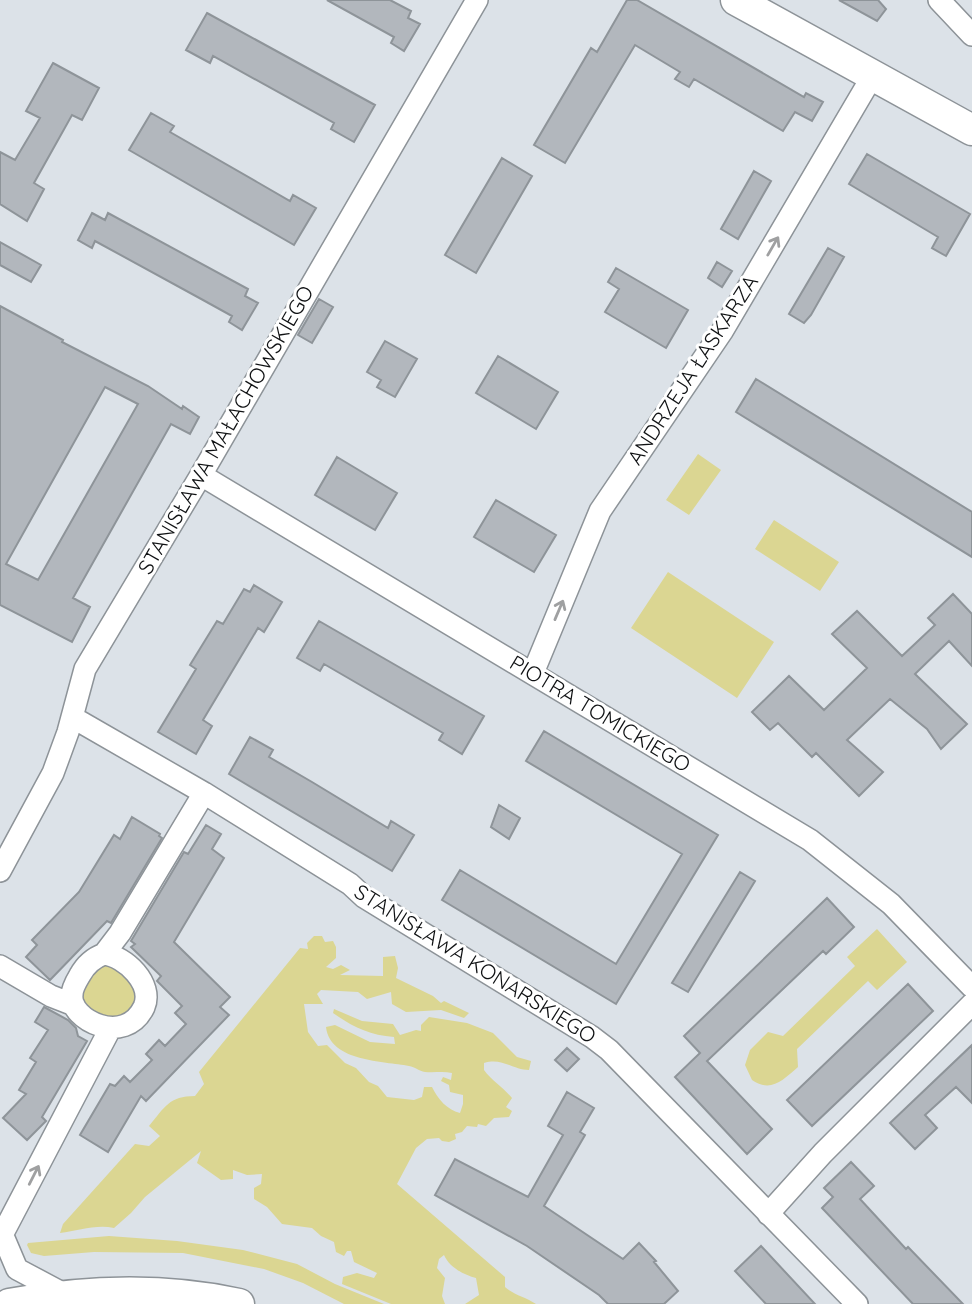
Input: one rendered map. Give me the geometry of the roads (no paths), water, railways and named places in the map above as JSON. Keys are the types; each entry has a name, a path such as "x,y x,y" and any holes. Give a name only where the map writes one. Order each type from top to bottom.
{"street":[{"name":"STANISŁAWA MAŁACHOWSKIEGO","path":"0,871 43,795 62,752 85,669 477,0"},
{"path":"736,0 972,130"},
{"path":"939,0 972,34"},
{"name":"ANDRZEJA ŁASKARZA","path":"533,673 600,511 723,330 873,75"},
{"name":"PIOTRA TOMICKIEGO","path":"201,475 810,840 891,904 972,987"},
{"name":"STANISŁAWA KONARSKIEGO","path":"72,717 204,793 349,884 364,897 592,1037 608,1050 856,1304"},
{"path":"104,954 120,933 204,793"},
{"path":"0,966 51,996 74,1005 90,1020 110,1029 122,1028 131,1023 143,1009 147,998 145,988 123,960 104,954 92,959 82,971 71,996 74,1005"},
{"path":"768,1214 823,1153 972,1004"},
{"path":"64,1294 17,1269 1,1232 110,1029"},
{"path":"9,1304 64,1294 164,1293 239,1304"}]}
